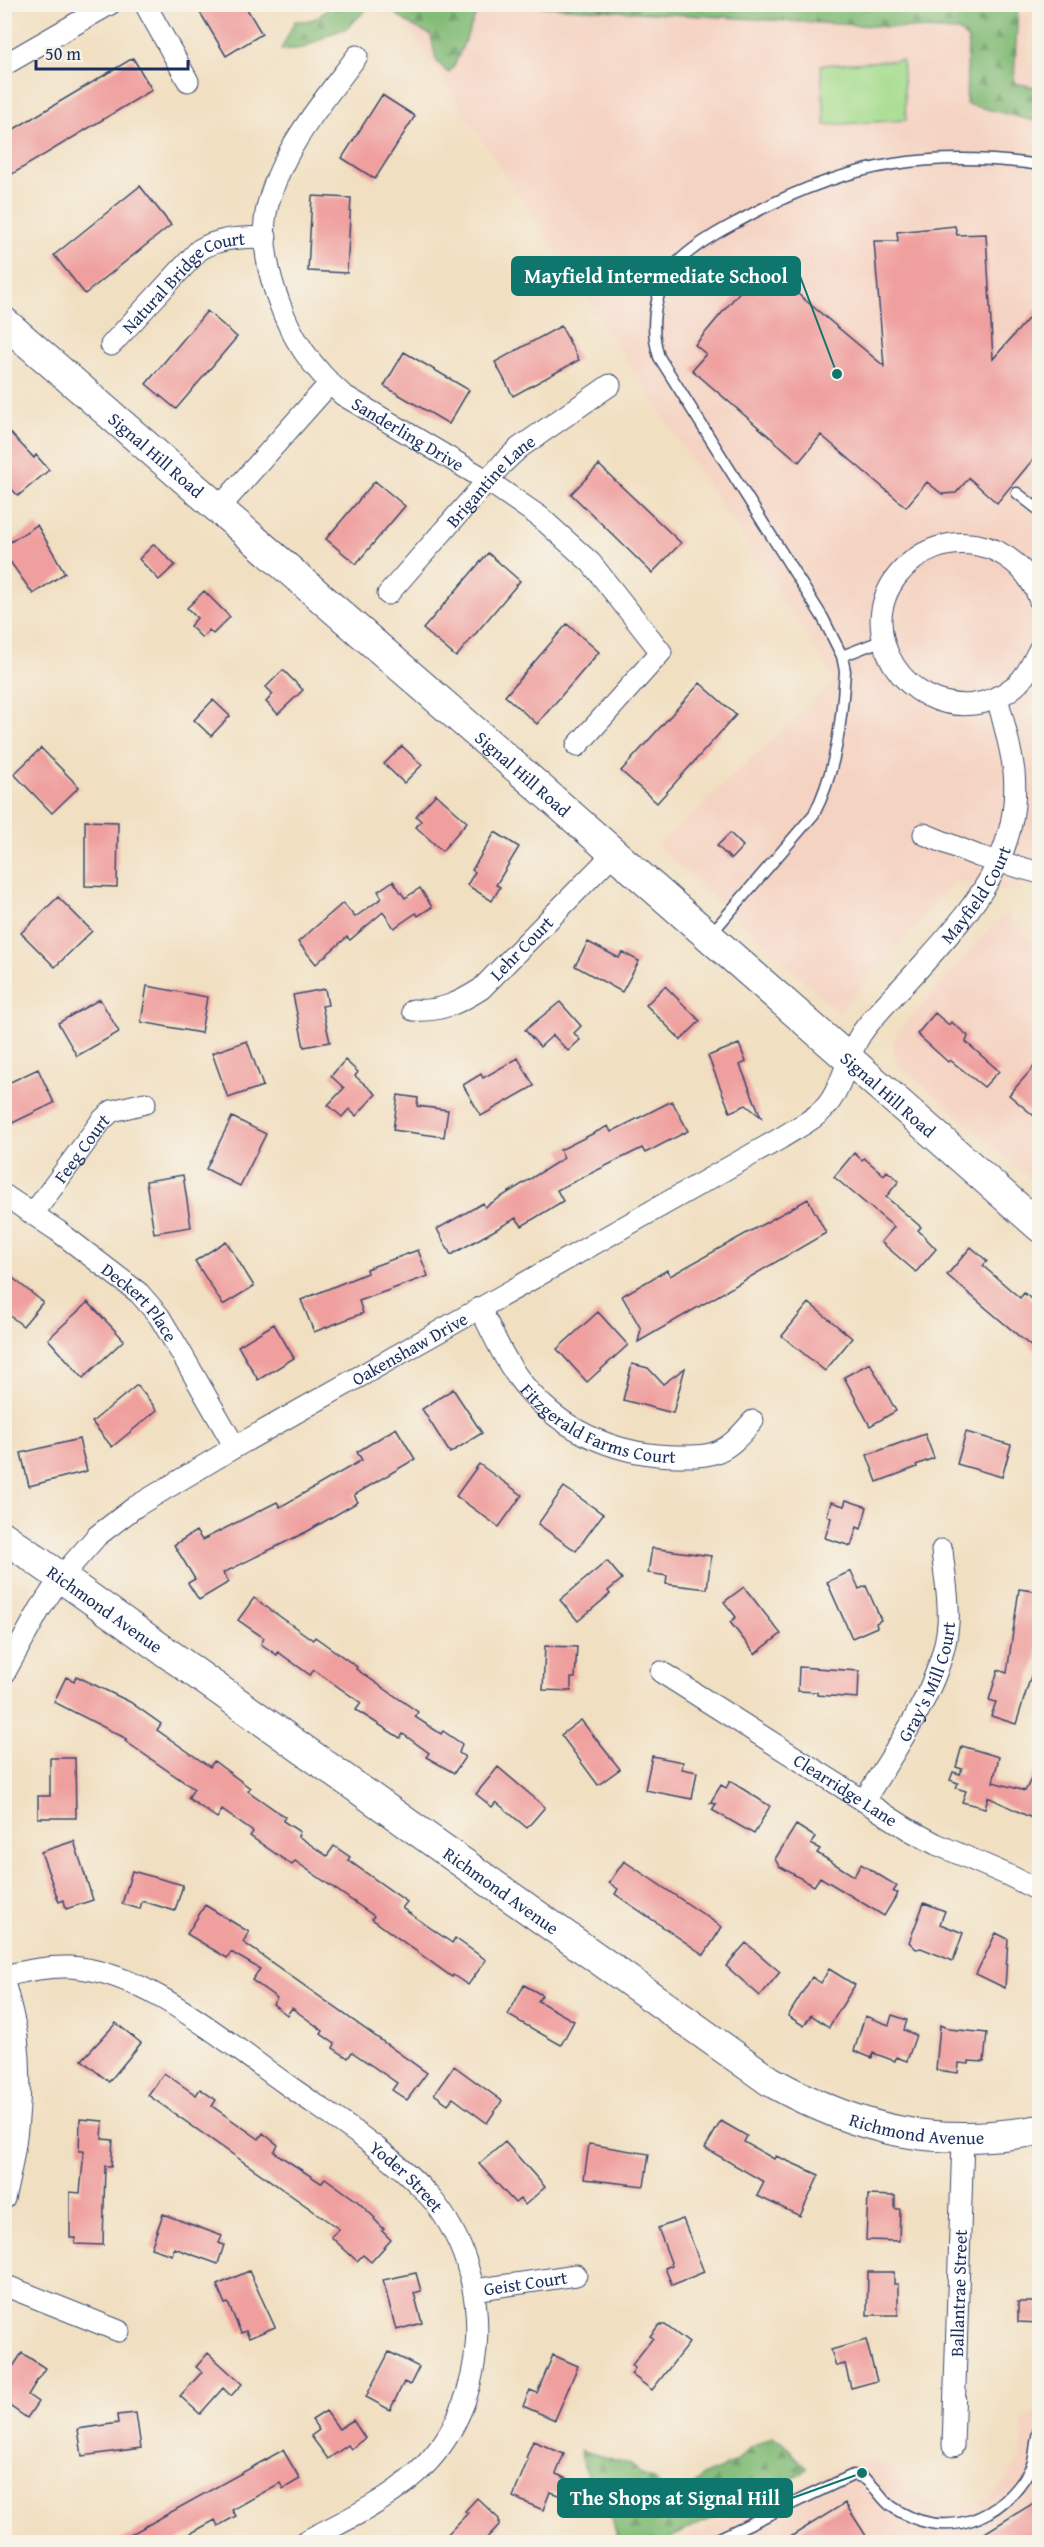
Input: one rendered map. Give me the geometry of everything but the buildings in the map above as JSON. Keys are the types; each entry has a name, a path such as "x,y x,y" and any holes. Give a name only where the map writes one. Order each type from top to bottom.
{"main road":[{"name":"Signal Hill Road","path":"4,322 1040,1227"},
{"name":"Richmond Avenue","path":"4,1537 770,2081 807,2102 886,2130 928,2137 963,2139 1005,2136 1040,2130"}],"street":[{"path":"4,65 110,4"},
{"path":"145,4 188,81"},
{"name":"Sanderling Drive","path":"357,56 305,127 277,178 266,213 266,237 271,274 286,321 299,347 330,383 343,395 488,481 540,517 591,563 661,652 577,746"},
{"name":"Natural Bridge Court","path":"111,345 199,250 212,242 228,238 266,237"},
{"path":"219,508 330,383"},
{"name":"Brigantine Lane","path":"388,594 502,463 519,448 610,384"},
{"path":"1038,594 1027,574 1000,552 981,545 958,543 941,545 921,554 906,565 893,582 885,598 881,619 887,654 898,673 912,687 932,699 952,704 975,704 997,697 1015,685 1030,667 1040,648"},
{"name":"Mayfield Court","path":"848,1059 867,1027 974,905 999,863 1015,798 1010,750 997,697"},
{"path":"924,834 999,863 1040,873"},
{"name":"Lehr Court","path":"413,1010 427,1011 448,1007 481,988 614,853"},
{"name":"Oakenshaw Drive","path":"4,1674 40,1609 61,1577 85,1548 122,1515 235,1447 810,1120 831,1100 848,1059"},
{"name":"Feeg Court","path":"33,1214 102,1120 112,1111 145,1103"},
{"name":"Deckert Place","path":"4,1195 139,1293 159,1316 235,1447"},
{"name":"Fitzgerald Farms Court","path":"480,1308 506,1360 527,1389 563,1422 611,1446 658,1456 703,1456 719,1451 733,1442 753,1421"},
{"name":"Gray's Mill Court","path":"864,1801 928,1692 940,1664 948,1623 942,1550"},
{"name":"Clearridge Lane","path":"661,1672 936,1844 1040,1891"},
{"name":"Yoder Street","path":"4,1976 48,1968 79,1968 102,1973 135,1985 183,2012 405,2170 432,2199 444,2216 465,2256 474,2290 476,2313 474,2364 461,2410 451,2432 427,2463 404,2485 304,2542"},
{"path":"4,1982 17,2036 19,2099 15,2147 4,2199"},
{"name":"Ballantrae Street","path":"953,2446 963,2139"},
{"name":"Geist Court","path":"474,2290 576,2275"},
{"path":"4,2285 119,2331"}],"lane":[{"path":"709,937 814,814 824,795 831,777 845,671 842,656 823,618 659,357 653,328 658,298 677,264 697,247 738,221 803,188 843,175 895,164 987,160 1040,165"},
{"path":"1017,493 1040,511"},
{"path":"842,656 883,640"},
{"path":"711,2542 853,2475 867,2479 885,2501 913,2518 933,2524 955,2525 970,2522 1001,2504 1023,2479 1032,2465 1040,2427"}],"shaded area":[{"path":"742,4 1029,14 1027,64 1040,67 1039,849 1021,893 954,881 839,1013 658,846 835,680 394,5"},
{"path":"1004,912 1039,947 1039,1187 900,1065 893,1051 894,1041 900,1030"},
{"path":"1039,2410 1039,2542 674,2542 865,2457 891,2466 908,2489 924,2499 942,2505 965,2506 988,2499 1007,2480 1020,2457 1023,2437 1021,2420"}],"green space":[{"path":"832,4 952,10 952,5 1018,5 1014,83 1039,88 1039,122 966,104 968,40 959,31 516,5"},
{"path":"330,5 371,5 347,28 303,48 281,50 295,21 316,18"},
{"path":"388,5 480,5 454,66 448,73 436,60 431,35 408,23"},
{"path":"902,60 906,120 825,125 821,65"},
{"path":"773,2437 806,2467 802,2474 662,2542 611,2542 617,2536 612,2519 600,2495 585,2488 587,2477 580,2450 630,2464 641,2475 654,2479 663,2491 675,2493 690,2490 702,2476 736,2462 750,2448"}],"place":[{"name":"Mayfield Intermediate School","path":"837,374"},
{"name":"The Shops at Signal Hill","path":"862,2473"}]}
